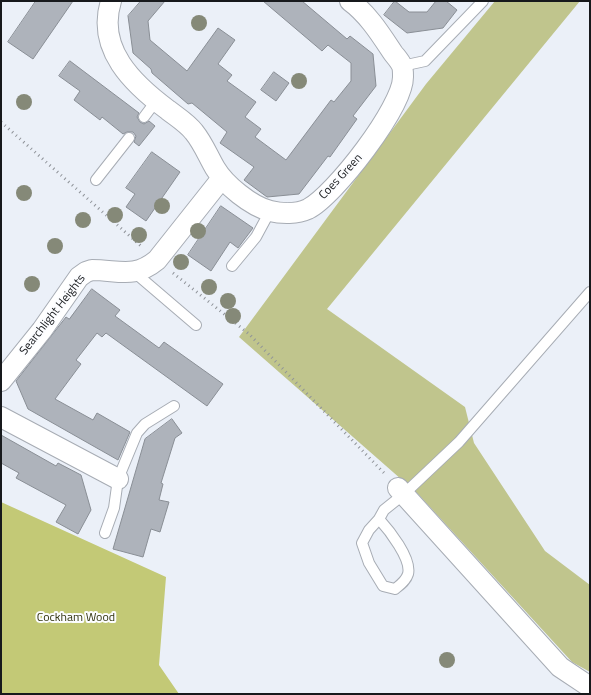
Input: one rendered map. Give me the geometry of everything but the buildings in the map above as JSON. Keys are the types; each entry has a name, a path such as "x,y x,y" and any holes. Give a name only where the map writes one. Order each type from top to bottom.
{"street":[{"name":"Coes Green","path":"110,1 108,23 112,49 150,109 193,130 222,178 243,197 270,211 288,213 300,212 310,208 353,165 370,144 398,99 403,77 402,66"},
{"path":"350,1 366,15 402,66"},
{"name":"Searchlight Heights","path":"1,382 42,330 79,277 92,270 134,272 143,270 157,260 222,178"},
{"path":"1,418 118,479"},
{"path":"401,491 560,667 590,687"}],"lane":[{"path":"402,66 425,61 483,1"},
{"path":"96,180 129,138"},
{"path":"232,266 256,236 270,211"},
{"path":"134,272 196,325"},
{"path":"379,519 397,543 403,554 408,572 405,581 395,589 382,586 369,563 362,543 369,530 401,491 459,442 590,292"},
{"path":"105,533 114,508 118,479 137,433 146,424 174,406"}],"path":[{"path":"1,122 157,260 249,334 401,491"}],"green space":[{"path":"495,1 580,1 327,309 465,407 474,443 545,551 590,585 590,672 572,662 418,494 239,337 426,84"},
{"name":"Cockham Wood","path":"1,502 166,577 159,665 179,694 1,694"}]}
